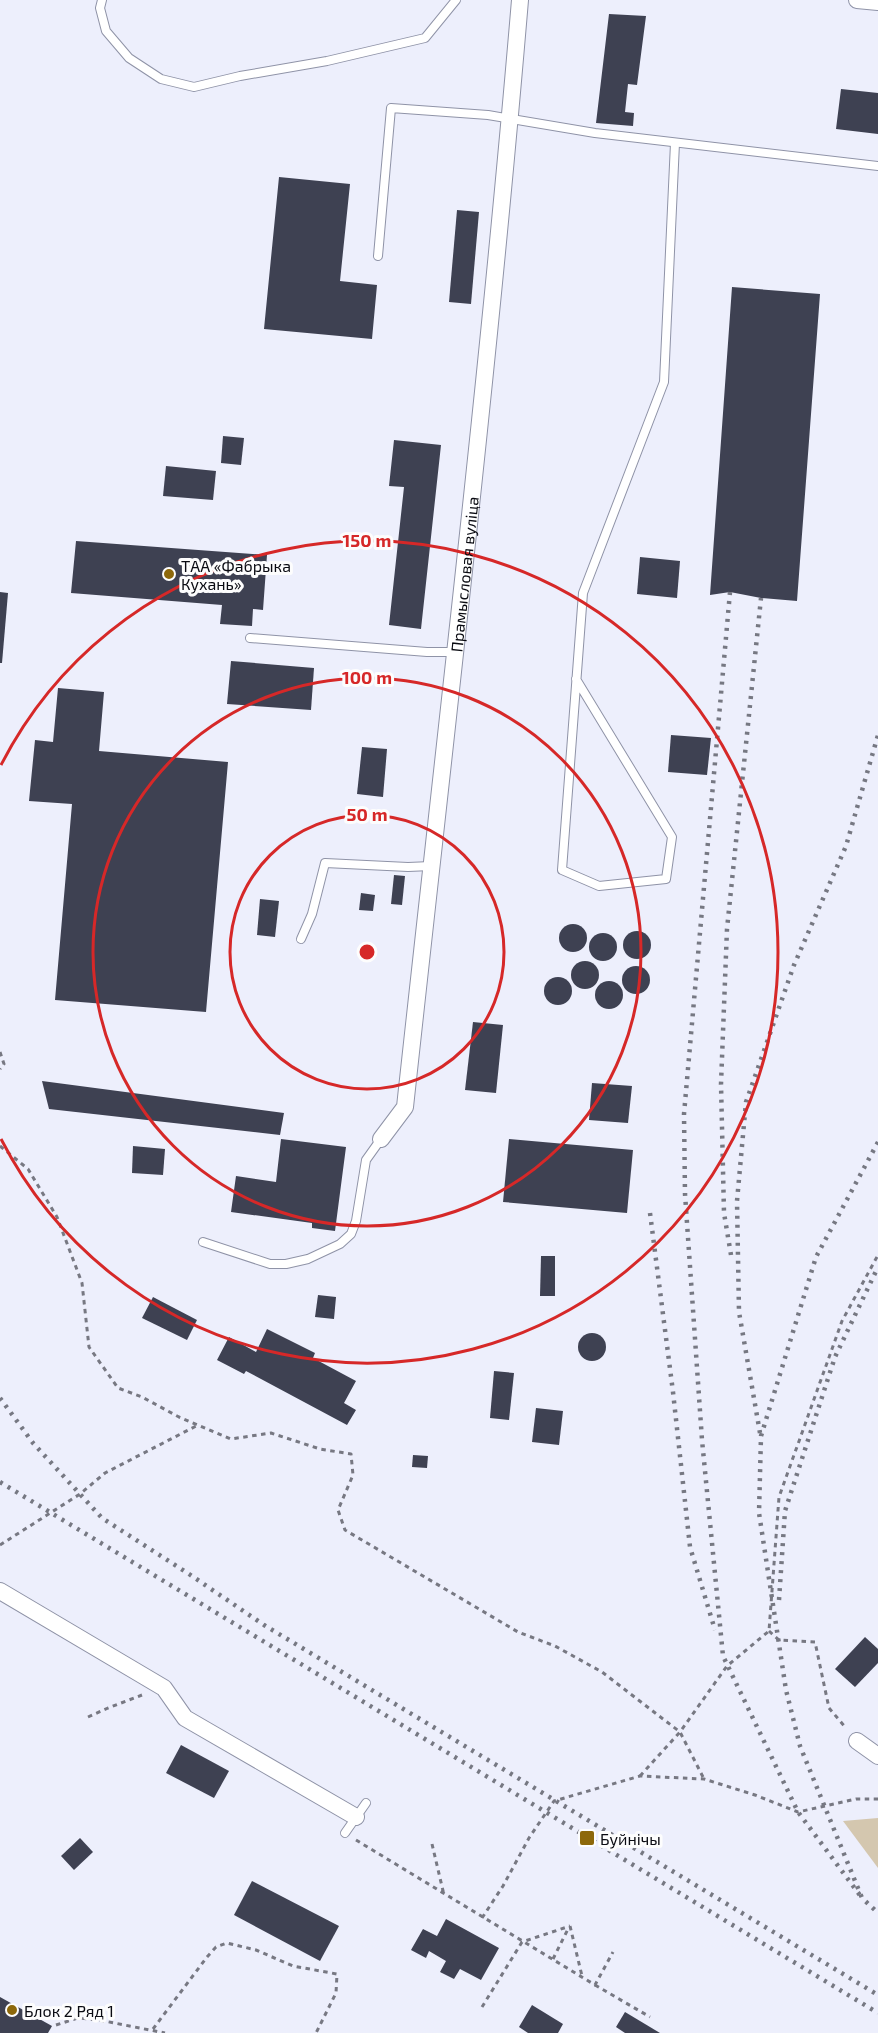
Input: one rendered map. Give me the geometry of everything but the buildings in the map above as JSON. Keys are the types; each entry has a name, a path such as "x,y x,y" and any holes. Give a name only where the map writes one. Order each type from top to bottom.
{"street":[{"name":"Прамысловая вуліца","path":"381,1139 405,1107 455,652 520,0"},
{"path":"857,0 878,2"},
{"path":"0,1591 164,1688 185,1718 361,1810"},
{"path":"857,1741 878,1756"}],"lane":[{"path":"102,0 100,8 106,31 129,58 161,79 194,87 240,76 327,61 425,38 456,0"},
{"path":"378,256 391,108 510,118 595,134 878,166"},
{"path":"576,679 672,837 666,879 599,886 562,870 576,679 583,593 663,382 675,143"},
{"path":"250,638 427,652 455,652"},
{"path":"301,939 312,914 325,863 431,866"},
{"path":"203,1242 270,1264 286,1264 308,1259 340,1244 351,1234 356,1221 366,1160 381,1139"},
{"path":"345,1833 361,1810"}],"path":[{"path":"0,1052 4,1064 0,1069"},
{"path":"0,1146 28,1169 57,1217 82,1283 88,1347 118,1388 231,1439 271,1433 320,1449 351,1454 354,1475 338,1510 345,1530 518,1632 555,1646 602,1672 680,1732 704,1779"},
{"path":"640,1776 680,1732 727,1666 769,1631 779,1497 842,1321 878,1255"},
{"path":"0,1545 80,1494 105,1473 198,1425"},
{"path":"769,1631 778,1640 815,1642 829,1708 857,1741"},
{"path":"88,1717 164,1688"},
{"path":"482,1918 503,1886 529,1838 554,1801 640,1776 704,1779 798,1812 856,1798 878,1799"},
{"path":"345,1833 482,1918 650,2017"},
{"path":"432,1844 444,1895"},
{"path":"482,2007 522,1942 570,1926"},
{"path":"552,1959 570,1926"},
{"path":"570,1926 583,1978"},
{"path":"153,2030 207,1957 216,1947 227,1943 256,1950 293,1966 337,1974 336,1993 316,2033"},
{"path":"595,1985 613,1952"},
{"path":"56,2025 78,2018 165,2033"}],"shaded area":[{"path":"878,1818 878,1868 843,1821"}],"railway":[{"path":"730,592 684,1114 685,1194 702,1440 723,1656 798,1812 862,1898"},
{"path":"731,1255 724,1213 721,1084 727,929 761,598"},
{"path":"760,1433 739,1312 737,1201 746,1102 794,965 846,846 878,735"},
{"path":"878,1142 816,1257 761,1436 759,1513 786,1690 800,1746 862,1898 878,1913"},
{"path":"650,1213 690,1547 715,1630"},
{"path":"779,1600 785,1511 835,1357 878,1267"},
{"path":"0,1398 33,1443 102,1518 264,1625 878,1995"},
{"path":"0,1482 878,2013"}],"place":[{"name":"ТАА «Фабрыка Кухань»","path":"169,574"},
{"name":"Буйнічы","path":"587,1838"},
{"name":"Блок 2 Ряд 1","path":"12,2010"}]}
